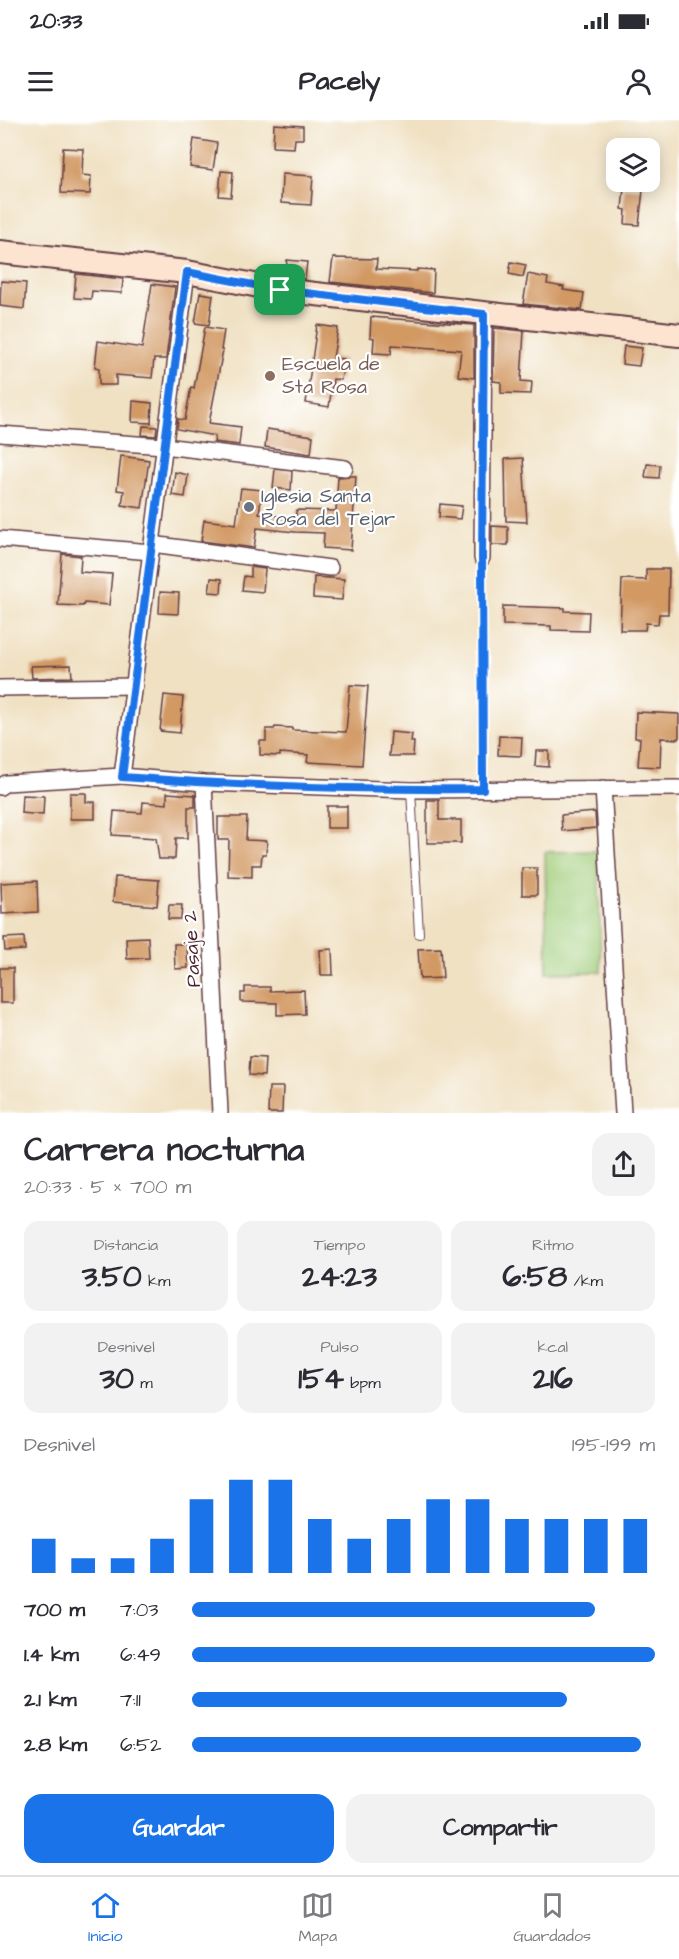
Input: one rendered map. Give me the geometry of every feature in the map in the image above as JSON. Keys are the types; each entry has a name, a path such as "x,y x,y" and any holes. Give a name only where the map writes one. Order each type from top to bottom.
{"main road":[{"path":"0,252 187,272 280,290 679,335"}],"street":[{"path":"122,777 187,272"},
{"path":"482,558 484,314"},
{"path":"0,434 164,446 345,468"},
{"path":"0,539 151,548 330,568"},
{"path":"0,688 135,686"},
{"path":"0,787 6,783 122,777 204,783 411,790 679,788"},
{"name":"Pasaje 2","path":"204,783 220,1113"},
{"path":"603,788 623,1113"}],"lane":[{"path":"411,790 419,934"}],"path":[{"path":"482,558 483,789"}],"green space":[{"path":"598,851 601,972 547,973 545,852"}],"building":[{"path":"274,124 303,126 303,139 295,139 294,148 273,147"},
{"path":"194,139 217,143 213,170 190,167"},
{"path":"63,148 83,149 82,175 91,176 90,194 61,193"},
{"path":"221,171 233,172 231,197 219,196"},
{"path":"282,174 313,176 311,205 281,203"},
{"path":"624,192 643,192 639,225 625,224 626,210 622,209"},
{"path":"333,258 377,259 376,269 434,270 433,293 330,282"},
{"path":"287,260 307,262 305,279 293,278 293,274 286,274"},
{"path":"511,262 526,265 523,277 509,274"},
{"path":"76,274 123,279 122,293 92,291 91,299 74,298"},
{"path":"528,274 548,278 547,284 564,287 563,290 584,293 582,310 523,304"},
{"path":"1,281 26,283 24,309 0,306"},
{"path":"152,284 175,287 166,359 154,359 152,378 116,375 116,385 99,385 99,368 95,367 98,341 142,348"},
{"path":"200,293 213,295 209,325 195,323"},
{"path":"371,317 474,325 474,378 458,376 461,350 392,345 391,354 373,353 374,338 370,337"},
{"path":"317,325 338,328 333,358 344,359 341,380 333,379 329,407 306,403"},
{"path":"205,327 224,330 221,350 223,350 209,423 241,427 239,445 214,442 215,436 177,429 178,419 185,420 191,387 194,388"},
{"path":"494,328 524,331 521,381 532,382 531,394 501,393 501,382 493,381"},
{"path":"624,346 642,348 639,366 622,364"},
{"path":"133,401 152,403 151,423 132,422"},
{"path":"143,426 157,427 156,436 142,435"},
{"path":"267,429 313,436 311,454 265,447"},
{"path":"121,456 149,460 142,508 122,505 124,491 117,490"},
{"path":"523,458 527,522 506,521 505,459"},
{"path":"647,464 660,465 659,478 645,477"},
{"path":"275,469 292,471 291,490 273,488"},
{"path":"175,472 188,475 185,497 172,495"},
{"path":"356,476 351,550 323,548 324,533 257,528 254,548 201,541 204,520 236,524 241,488 262,490 259,514 296,518 296,510 336,511 338,477"},
{"path":"440,504 462,506 460,519 439,517"},
{"path":"492,526 508,527 508,545 492,545"},
{"path":"62,554 81,556 80,572 112,574 109,605 84,603 83,606 58,605"},
{"path":"251,567 265,569 263,592 242,590 244,576 251,577"},
{"path":"646,569 669,569 668,614 659,614 658,624 646,623 645,630 620,630 622,579 646,580"},
{"path":"314,577 344,579 342,600 313,598"},
{"path":"211,578 222,579 221,593 209,592"},
{"path":"160,592 179,593 178,614 159,613"},
{"path":"503,606 565,608 565,611 589,612 588,631 551,630 551,626 503,625"},
{"path":"71,665 72,677 32,678 31,666"},
{"path":"350,685 368,686 362,765 307,762 308,755 280,753 280,756 260,755 260,741 266,741 266,729 275,727 346,732"},
{"path":"164,695 183,697 180,733 160,731"},
{"path":"636,712 679,714 679,739 661,738 660,767 638,766 640,738 635,738"},
{"path":"391,732 412,734 413,756 389,756"},
{"path":"499,736 522,737 521,756 498,755"},
{"path":"536,751 549,751 549,767 535,766"},
{"path":"70,793 86,793 86,802 95,802 95,819 70,819"},
{"path":"167,793 195,795 195,807 188,807 188,838 176,838 175,859 159,859 156,838 112,835 114,811 142,813 143,802 167,804"},
{"path":"22,795 44,796 43,815 21,813"},
{"path":"427,800 439,800 439,820 461,820 461,843 427,843"},
{"path":"327,806 347,806 347,828 327,828"},
{"path":"595,812 596,828 562,831 561,815"},
{"path":"218,817 247,817 246,840 267,841 266,854 262,854 261,865 252,865 252,877 228,876 229,840 218,840"},
{"path":"522,868 537,868 537,895 522,895"},
{"path":"115,877 159,880 157,906 113,902"},
{"path":"37,881 38,912 2,914 1,883"},
{"path":"169,905 182,905 181,919 168,919"},
{"path":"24,937 25,950 5,951 4,938"},
{"path":"148,937 149,958 127,959 126,938"},
{"path":"174,944 187,944 188,968 175,969"},
{"path":"441,948 443,978 420,979 418,949"},
{"path":"332,949 333,975 321,975 320,950"},
{"path":"0,968 13,968 13,1003 0,1003"},
{"path":"245,987 270,987 270,991 304,990 305,1014 277,1015 277,1003 241,1002 241,993 245,993"},
{"path":"250,1057 265,1058 264,1076 249,1075"},
{"path":"269,1087 283,1087 282,1113 268,1113"}],"place":[{"name":"Escuela de Sta Rosa","path":"270,376"},
{"name":"Iglesia Santa Rosa del Tejar","path":"249,507"}],"route":[{"path":"187,272 280,290 484,314 483,789 411,790 204,783 122,777 187,272"}]}
